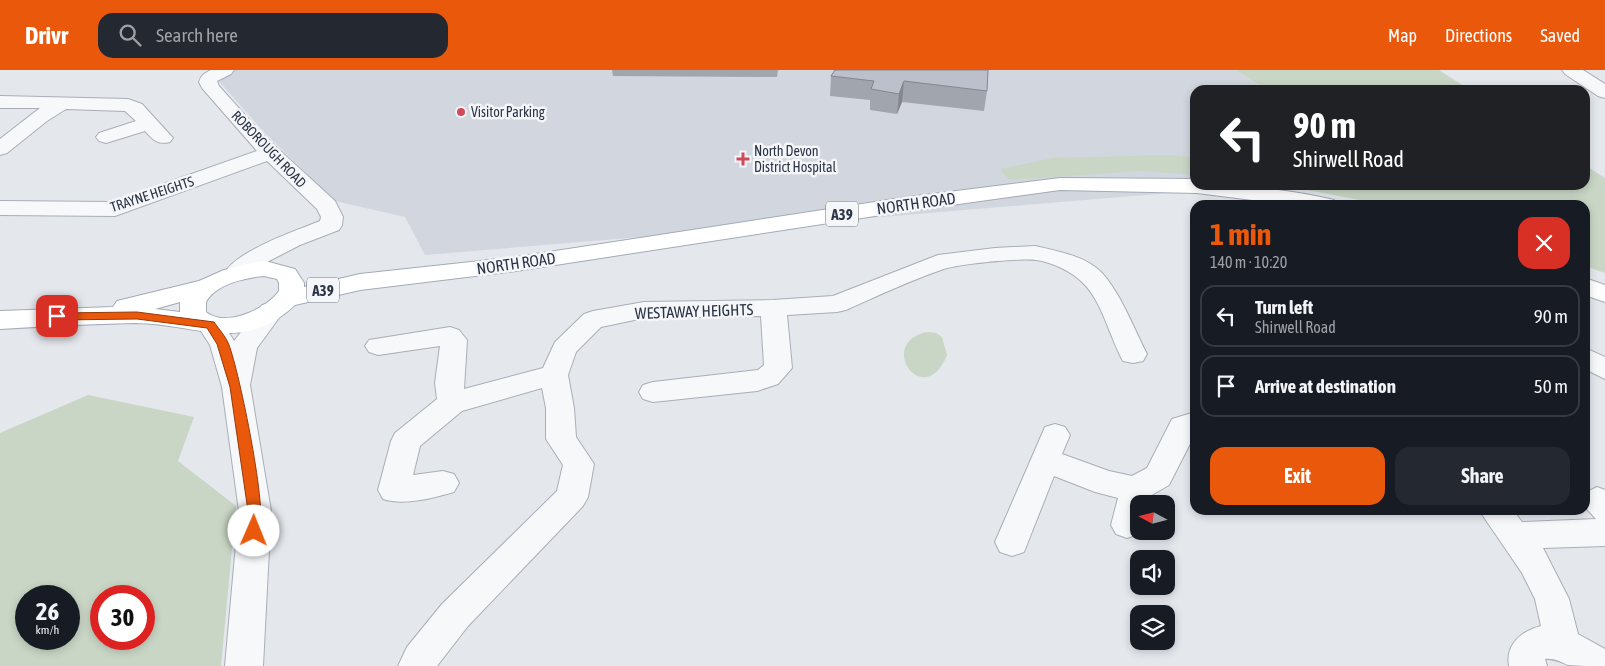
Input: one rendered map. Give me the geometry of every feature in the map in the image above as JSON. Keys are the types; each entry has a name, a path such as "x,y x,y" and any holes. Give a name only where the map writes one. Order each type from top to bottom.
{"main road":[{"name":"NORTH ROAD","path":"57,316 137,315 208,324 240,324 283,290 516,264 900,205 1060,184 1190,186"},
{"name":"NORTH ROAD","path":"1231,190 1300,200"},
{"path":"0,320 57,316 163,300 208,286 237,272 265,268 273,269 283,290"},
{"path":"208,286 200,293 192,308 198,320 208,324"},
{"path":"1590,288 1605,294"}],"street":[{"name":"ROBOROUGH ROAD","path":"225,70 209,78 208,82 256,139 327,206 332,218 331,225 320,230 296,248 287,261 283,290 244,347 236,387"},
{"path":"1571,70 1605,92"},
{"path":"0,102 128,105 136,108 163,138"},
{"path":"0,149 40,117 62,103"},
{"path":"106,137 149,123"},
{"name":"TRAYNE HEIGHTS","path":"0,208 115,209 270,153"},
{"path":"237,272 261,256 292,240 320,230"},
{"name":"WESTAWAY HEIGHTS","path":"554,375 564,348 593,320 644,310 773,308 837,304 938,262 995,255 1035,253 1068,263 1093,278 1109,303 1132,354"},
{"path":"653,392 757,381 768,377 778,368 773,308"},
{"path":"208,324 223,344 236,387 255,511 244,666"},
{"path":"378,346 450,336 454,340 449,383 452,402"},
{"path":"1590,360 1605,369"},
{"path":"417,666 420,659 455,615 572,496 579,464 561,439 560,408 554,375 452,402 406,442 394,490 443,483"},
{"path":"1012,542 1050,448 1106,483 1136,489 1158,476 1182,427 1190,425"},
{"path":"1127,525 1136,489"},
{"path":"1499,515 1534,563 1552,599 1563,644"},
{"path":"1515,536 1605,532"},
{"path":"1528,666 1526,660 1528,650 1535,645 1545,642 1563,644 1588,657 1598,666"}],"shaded area":[{"name":"North Devon District Hospital","path":"234,70 1235,70 1260,85 1190,85 1190,190 1205,190 425,255 405,217 335,201 265,133 217,79"}],"green space":[{"path":"1235,70 1439,70 1462,85 1260,85"},
{"path":"1168,155 1190,157 1190,175 1141,171 1008,180 1000,169 1053,158"},
{"path":"1590,168 1605,178 1605,273 1590,268 1590,200 1360,200 1307,190 1590,190"},
{"path":"927,332 936,333 942,337 947,355 937,371 927,377 917,376 909,369 904,359 905,348 912,338"},
{"path":"88,395 194,417 178,461 236,506 221,666 0,666 0,433"}],"building":[{"path":"835,70 988,70 987,91 904,81 899,94 871,89 874,81 831,76"}],"place":[{"name":"Visitor Parking","path":"461,112"},
{"name":"North Devon District Hospital","path":"743,159"}],"route":[{"path":"57,316 137,315 210,325 223,344 236,387 255,511 254,531"}]}
